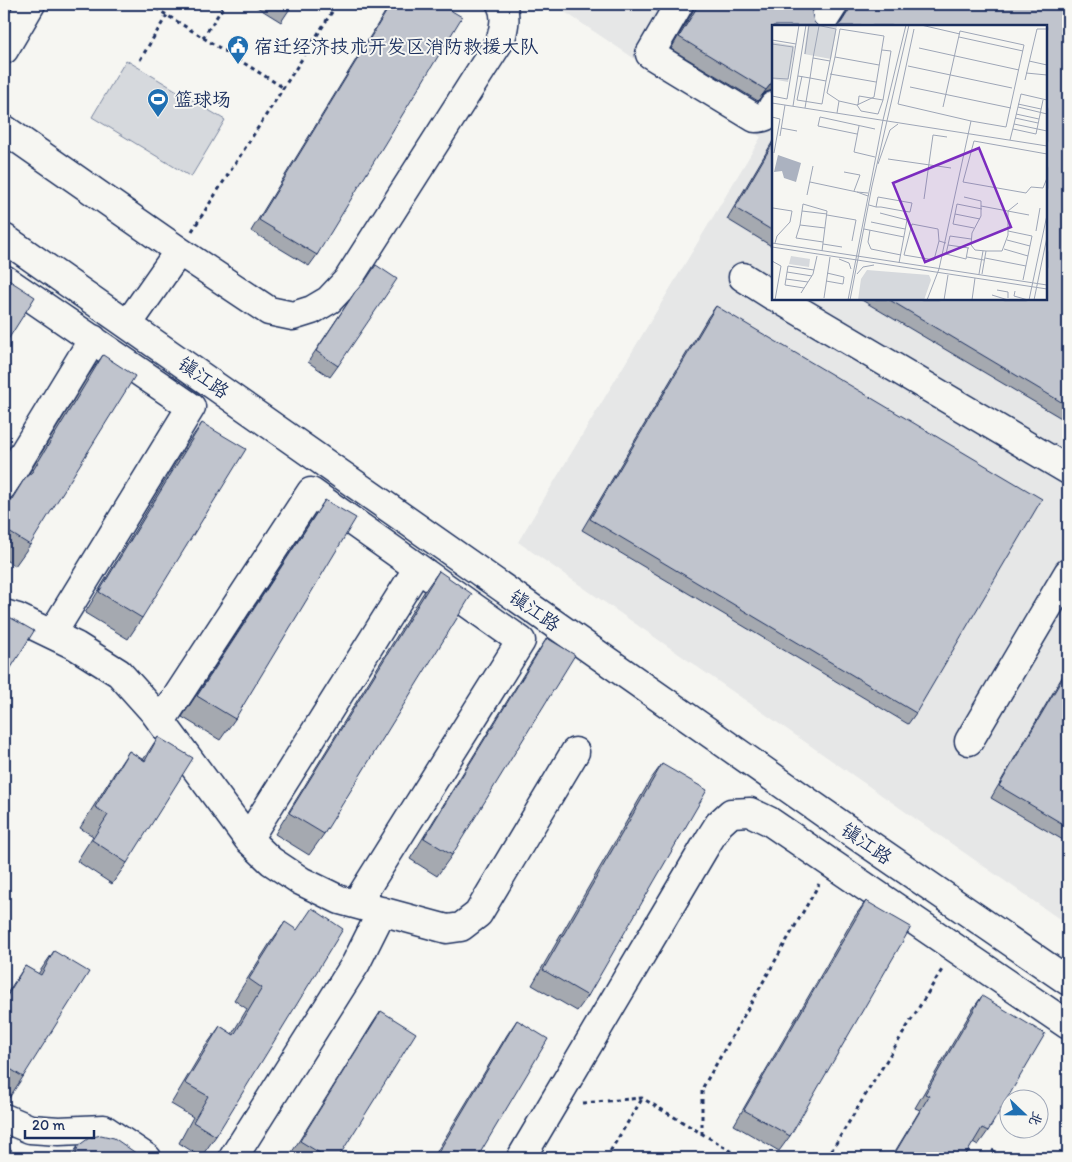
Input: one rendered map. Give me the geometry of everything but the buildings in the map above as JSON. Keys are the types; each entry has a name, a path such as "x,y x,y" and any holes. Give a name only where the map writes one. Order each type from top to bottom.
{"street":[{"path":"4,50 31,4"},
{"path":"4,129 269,310 293,316 312,310 329,300 347,281 501,39 505,23 501,4"},
{"path":"679,4 650,54 755,118 762,118 767,115 772,108"},
{"path":"821,25 834,4"},
{"name":"镇江路","path":"4,238 841,825 1068,981"},
{"path":"128,324 179,250"},
{"path":"743,278 772,295"},
{"path":"4,279 191,407 52,634"},
{"path":"781,300 1068,470"},
{"path":"4,485 92,340"},
{"path":"161,721 311,492 521,641 369,908 356,963 233,1158"},
{"path":"248,839 418,568"},
{"path":"969,741 1068,573"},
{"path":"4,614 18,618 76,646 119,673 161,721 248,839 271,861 301,881 340,900 447,929 461,927 478,914 575,752"},
{"path":"521,1158 704,848 719,824 731,813 750,812 769,821 1068,1025"},
{"path":"4,1118 30,1129 59,1131 104,1129 147,1158"}],"path":[{"path":"149,4 284,88"},
{"path":"202,38 225,4"},
{"path":"179,250 337,4"},
{"path":"140,60 167,15"},
{"path":"702,1135 702,1090 831,864"},
{"path":"827,1158 956,948"},
{"path":"606,1158 642,1098"},
{"path":"552,1106 642,1098 743,1158"},
{"path":"992,1150 1006,1158"}],"shaded area":[{"path":"553,4 1068,4 1068,925 518,542 761,137 635,59"},
{"name":"篮球场","path":"126,60 225,120 191,177 92,117"}],"place":[{"name":"宿迁经济技术开发区消防救援大队","path":"238,65"},
{"name":"篮球场","path":"158,118"}]}
